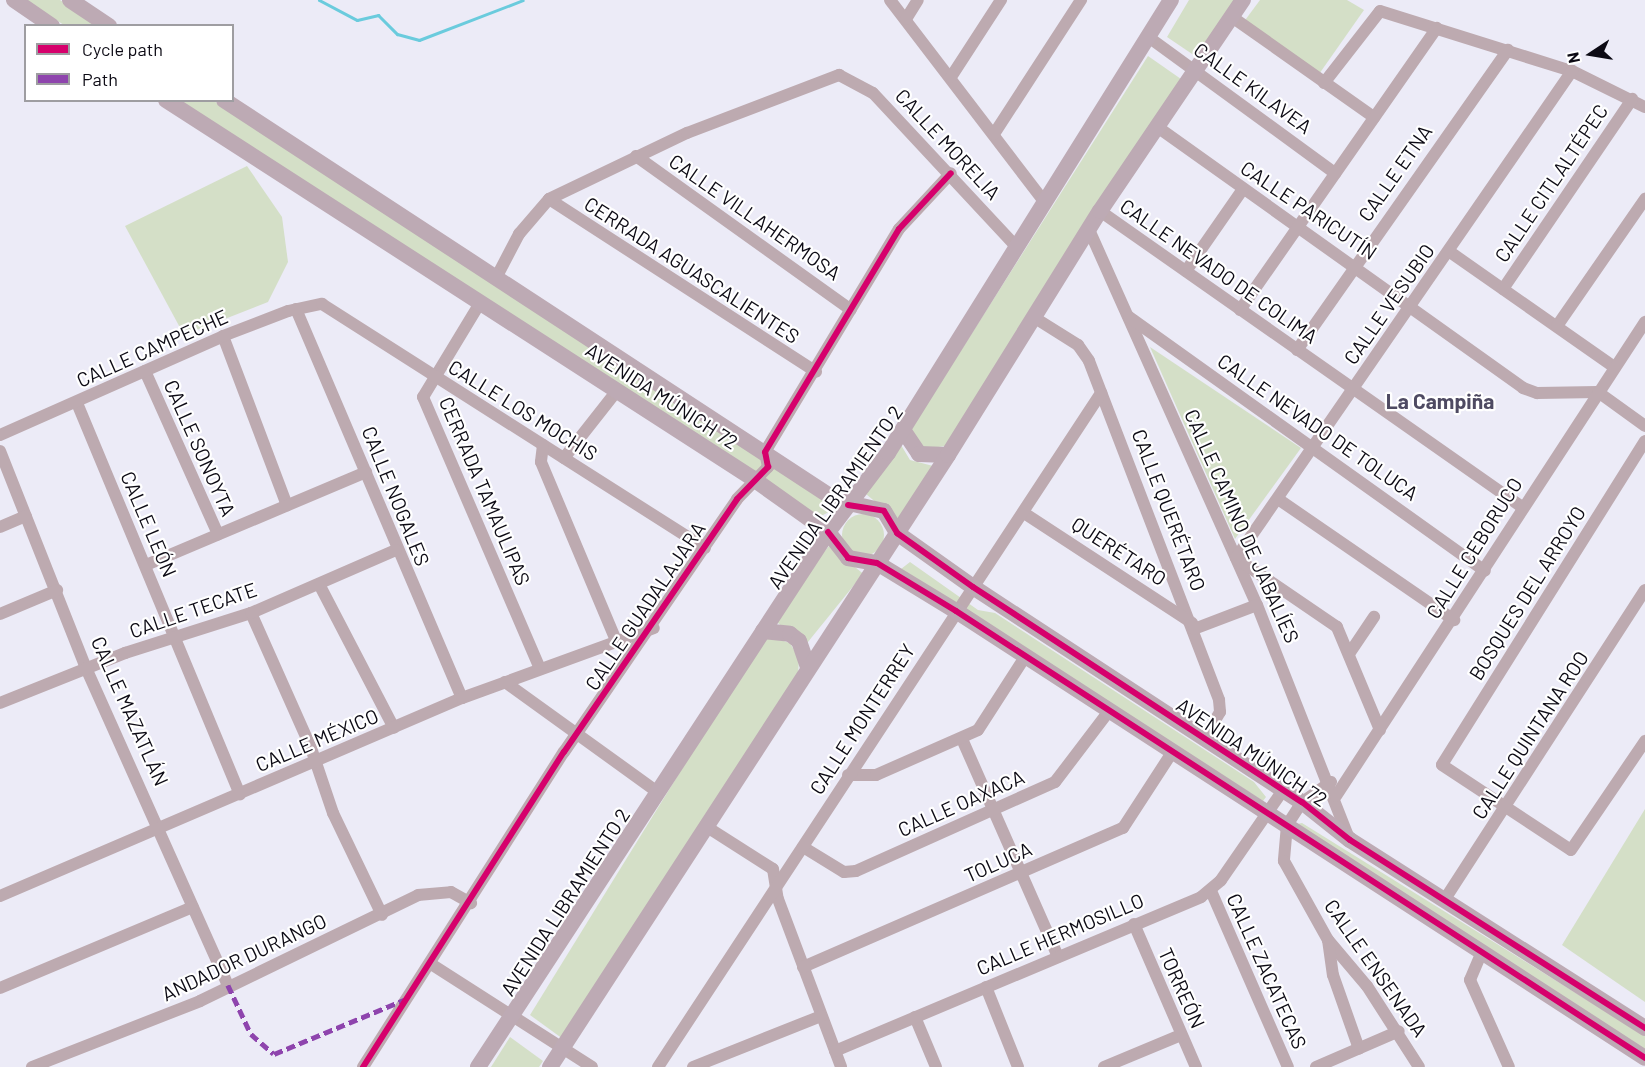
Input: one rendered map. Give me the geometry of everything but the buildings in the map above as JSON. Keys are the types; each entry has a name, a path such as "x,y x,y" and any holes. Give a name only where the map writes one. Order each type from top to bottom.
{"main road":[{"path":"14,0 49,24"},
{"path":"70,0 106,24"},
{"name":"AVENIDA LIBRAMIENTO 2","path":"478,1067 656,791 828,532 903,430 1014,244 1170,0"},
{"path":"549,1067 948,455 1090,231 1100,211 1243,0"},
{"name":"AVENIDA MÚNICH 72","path":"169,102 615,392 752,478 828,532 848,558 877,563 956,611 1287,825 1481,954 1645,1058"},
{"name":"AVENIDA MÚNICH 72","path":"227,102 848,505 876,507 897,533 973,587 1302,802 1350,840 1645,1028"},
{"path":"903,430 919,454 948,455"},
{"path":"763,631 779,630 799,641 808,667"}],"street":[{"path":"890,0 1043,200"},
{"path":"906,19 918,0"},
{"path":"951,77 1001,0"},
{"path":"994,134 1081,0"},
{"path":"1324,83 1374,15 1384,12 1572,71 1645,107"},
{"path":"1232,16 1374,117"},
{"path":"1240,310 1437,28"},
{"name":"CALLE KILAVEA","path":"1147,36 1193,76 1335,173"},
{"name":"CALLE ETNA","path":"1297,350 1354,264 1508,50"},
{"name":"CALLE VESUBIO","path":"1236,558 1450,252 1572,71"},
{"name":"CALLE MORELIA","path":"636,156 790,90 849,77 873,93 951,173 1014,244"},
{"name":"CALLE CITLALTÉPEC","path":"1503,289 1632,99"},
{"name":"CALLE PARICUTÍN","path":"1156,126 1296,228 1412,304 1523,388 1537,393 1598,392"},
{"path":"496,278 519,234 549,199 636,156"},
{"name":"CALLE VILLAHERMOSA","path":"636,156 851,310"},
{"name":"CALLE GUADALAJARA","path":"363,1067 471,903 576,736 654,628 752,478 768,467 765,452 816,372 899,229 951,173"},
{"path":"1186,271 1243,189"},
{"name":"CERRADA AGUASCALIENTES","path":"549,199 816,372"},
{"path":"1557,327 1645,199"},
{"name":"CALLE NEVADO DE COLIMA","path":"1100,211 1522,507"},
{"name":"CALLE CAMINO DE JABALÍES","path":"1090,231 1257,605 1331,782 1350,840"},
{"path":"1450,252 1614,367"},
{"name":"CERRADA TAMAULIPAS","path":"480,303 433,377 423,397 540,669"},
{"name":"CALLE LOS MOCHIS","path":"322,304 705,549"},
{"name":"CALLE CAMPECHE","path":"0,435 77,403 223,336 296,309 322,304"},
{"name":"CALLE NOGALES","path":"296,309 366,472 396,550 462,698"},
{"name":"CALLE NEVADO DE TOLUCA","path":"1128,317 1485,571"},
{"name":"CALLE QUERÉTARO","path":"1035,318 1084,350 1193,626 1220,707 1204,739"},
{"name":"CALLE CEBORUCO","path":"1336,796 1454,620 1522,507 1645,322"},
{"path":"223,336 287,505"},
{"name":"CALLE SONOYTA","path":"145,371 218,534 146,565"},
{"path":"564,458 615,392"},
{"path":"1598,392 1645,426"},
{"name":"CALLE MONTERREY","path":"658,1067 775,882 803,847 848,775 1024,513 1101,393"},
{"name":"CALLE LEÓN","path":"77,403 240,794"},
{"name":"BOSQUES DEL ARROYO","path":"1505,810 1442,765 1645,441"},
{"path":"543,445 541,462 616,640"},
{"name":"CALLE MAZATLÁN","path":"0,451 86,668 160,826 228,985"},
{"path":"218,534 366,472"},
{"path":"1278,499 1454,620"},
{"name":"QUERÉTARO","path":"1024,513 1193,626"},
{"path":"0,527 26,516"},
{"name":"CALLE TECATE","path":"0,703 86,668 251,613 396,550"},
{"path":"1236,558 1331,621 1349,654 1380,730"},
{"path":"319,584 394,728"},
{"path":"0,614 57,590"},
{"name":"CALLE QUINTANA ROO","path":"1445,899 1505,810 1645,590"},
{"path":"1193,626 1257,605"},
{"path":"251,613 314,763 382,915"},
{"path":"1349,654 1374,617"},
{"name":"CALLE MÉXICO","path":"0,896 147,837 160,826 314,763 462,698 654,628"},
{"path":"848,775 876,775 962,739 989,716 1025,657"},
{"path":"505,682 576,736 656,791"},
{"name":"CALLE OAXACA","path":"803,847 849,873 993,810 1055,782 1109,711"},
{"path":"962,739 1058,957"},
{"path":"1505,810 1571,850 1645,741"},
{"name":"TOLUCA","path":"803,967 1123,828 1173,751"},
{"path":"1287,825 1302,802 1331,782"},
{"path":"1211,891 1283,790"},
{"name":"CALLE ENSENADA","path":"1287,825 1284,861 1328,940 1399,1031 1419,1067"},
{"path":"707,827 773,868 775,882 803,967 842,1067"},
{"name":"ANDADOR DURANGO","path":"32,1067 141,1026 435,890 471,903"},
{"name":"CALLE HERMOSILLO","path":"835,1051 1211,891"},
{"name":"CALLE ZACATECAS","path":"1211,891 1288,1067"},
{"path":"0,988 193,907"},
{"name":"TORREÓN","path":"1134,924 1196,1067"},
{"path":"1328,940 1333,975 1359,1048"},
{"path":"1481,954 1470,980 1509,1067"},
{"path":"431,964 591,1067"},
{"path":"986,987 1018,1067"},
{"path":"693,1067 821,1016"},
{"path":"915,1017 936,1067"},
{"path":"1316,1067 1399,1031"},
{"path":"1104,1067 1182,1035"}],"green space":[{"path":"25,0 60,0 97,24 62,24"},
{"path":"1189,0 1240,0 1201,60 1167,37"},
{"path":"1260,0 1347,0 1364,10 1317,77 1243,23"},
{"path":"1148,56 1181,79 952,445 918,450 911,429"},
{"path":"181,102 216,102 831,504 829,512 817,518"},
{"path":"247,166 282,217 288,262 268,302 184,335 125,226"},
{"path":"1150,347 1301,448 1235,539"},
{"path":"901,445 910,460 937,467 898,521 866,494"},
{"path":"863,514 871,515 878,520 883,527 883,543 878,550 871,555 863,556 855,555 848,550 843,543 842,535 843,527 848,520 855,515"},
{"path":"829,546 863,574 805,645 771,617"},
{"path":"910,562 978,610 995,613 1254,782 1266,797 1263,801 901,569"},
{"path":"771,637 790,643 799,659 798,675 563,1039 530,1015 759,644"},
{"path":"1645,809 1645,1002 1562,945"},
{"path":"1302,823 1645,1036 1645,1054 1297,824"},
{"path":"510,1037 543,1061 539,1067 491,1067"}],"waterway":[{"path":"319,0 357,20 378,15 397,34 419,40 523,0"}],"marked path":[{"path":"228,985 251,1034 274,1054 404,1000"}],"cycle path":[{"path":"363,1067 564,752 737,499 768,467 765,452 899,229 951,173"},
{"path":"848,505 884,511 897,533 973,587 1302,802 1350,840 1645,1028"},
{"path":"828,532 848,558 877,563 956,611 1645,1058"}],"district":[{"name":"La Campiña","path":"1440,401"}]}
